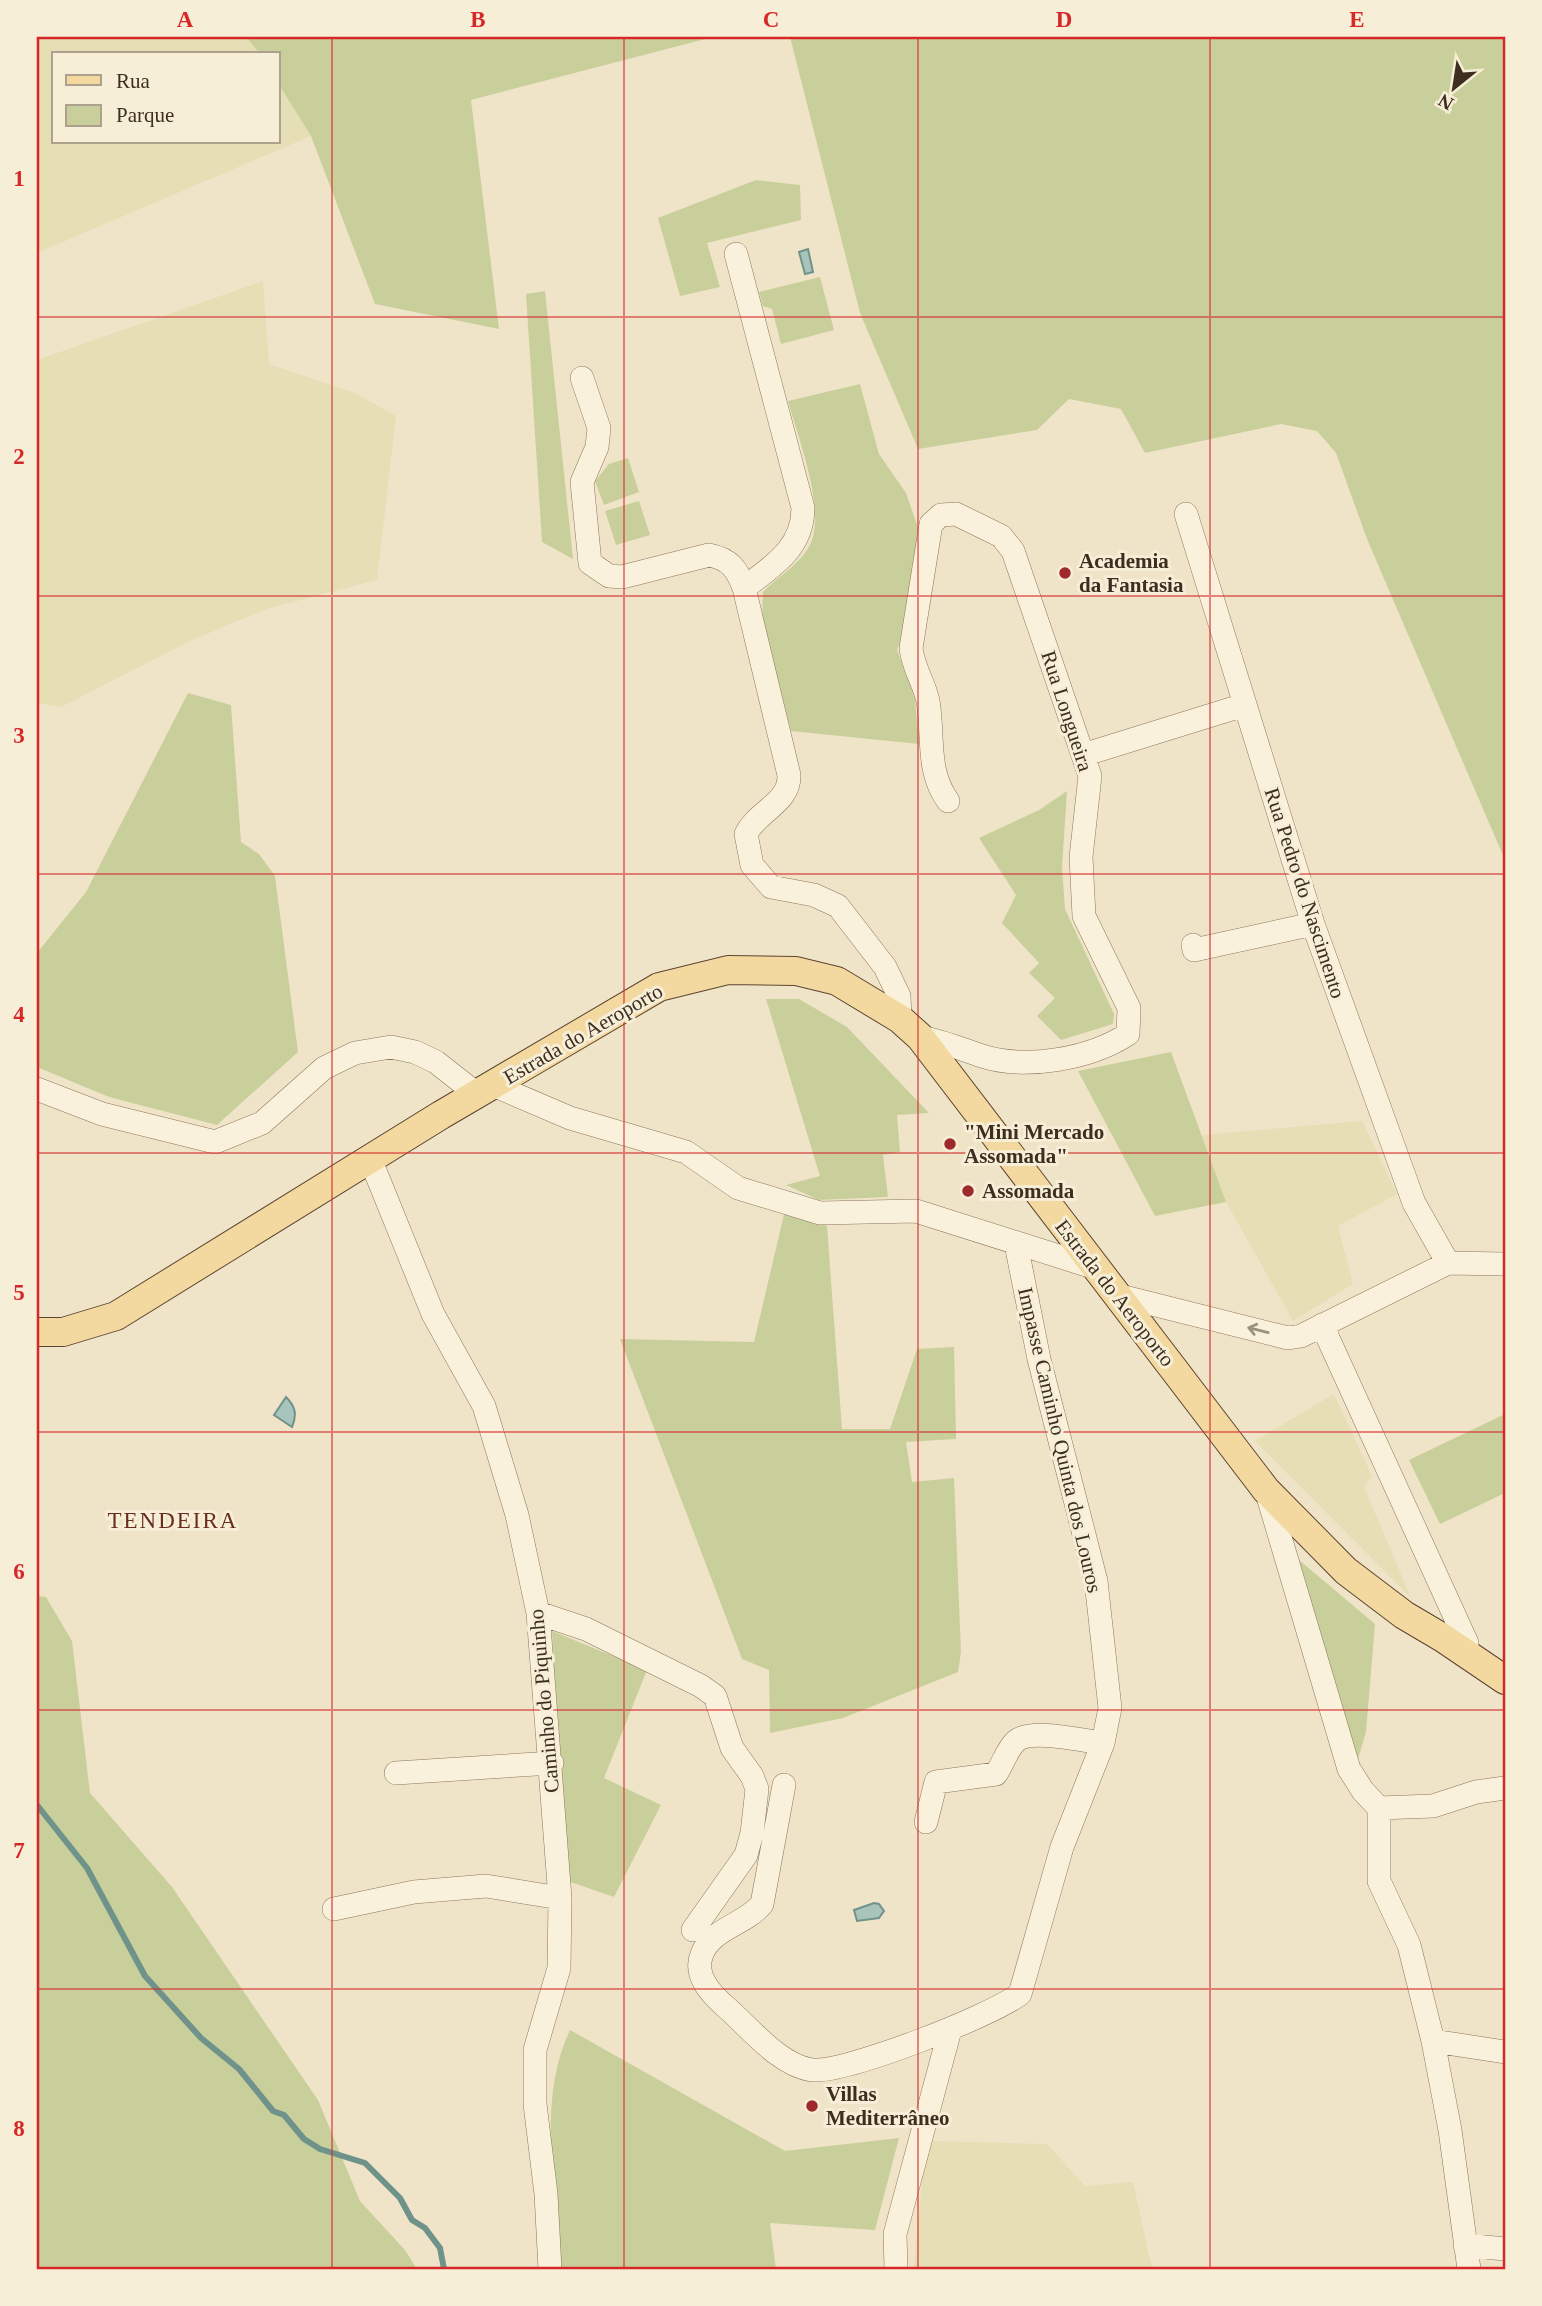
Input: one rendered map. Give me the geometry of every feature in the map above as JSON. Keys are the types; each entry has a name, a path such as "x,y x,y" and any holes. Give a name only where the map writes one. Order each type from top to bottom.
{"main road":[{"name":"Estrada do Aeroporto","path":"37,1332 62,1332 116,1316 659,987 728,970 796,971 837,981 910,1028 1266,1490 1346,1572 1404,1615 1505,1663"},
{"name":"Estrada do Aeroporto","path":"1455,1640 1505,1680"}],"street":[{"path":"736,254 803,509 803,526 790,550 744,588"},
{"path":"582,378 599,428 597,447 582,482 590,563 609,576 622,577 709,555 722,557 733,565 744,588 789,775 789,784 783,796 759,815 746,835 752,865 771,887 814,895 838,906 885,967 910,1028"},
{"name":"Rua Longueira","path":"910,1028 983,1056 1017,1062 1049,1060 1084,1052 1114,1043 1128,1034 1129,1007 1084,916 1081,857 1090,776 1013,551 1001,536 956,514 941,515 931,524 927,537 920,608 911,649 912,663 922,681 928,701 933,773 948,802"},
{"name":"Rua Pedro do Nascimento","path":"1186,514 1314,923 1414,1203 1448,1262"},
{"path":"1083,755 1244,705"},
{"path":"1193,945 1194,950 1314,923"},
{"path":"37,1089 102,1114 215,1142 262,1123 324,1068 355,1053 391,1047 415,1052 485,1090 686,1152 738,1188 820,1213 916,1211 1096,1268"},
{"name":"Caminho do Piquinho","path":"371,1161 433,1314 484,1406 517,1515 538,1613 552,1763 560,1898 559,1968 535,2050 535,2104 546,2194 550,2269"},
{"name":"Impasse Caminho Quinta dos Louros","path":"784,1785 762,1904 753,1915 715,1937 701,1954 701,1976 711,1993 782,2056 811,2070 832,2068 950,2030 1020,1994 1062,1847 1103,1743 1110,1708 1096,1580 1039,1359 1016,1244"},
{"path":"1116,1295 1288,1338 1301,1336 1448,1262 1505,1264"},
{"path":"1322,1325 1455,1640"},
{"path":"1266,1490 1349,1769 1363,1791 1379,1808 1379,1881 1409,1945 1433,2041 1450,2130 1469,2269"},
{"path":"538,1613 586,1629 701,1686 715,1696 732,1748 752,1776 757,1789 752,1833 746,1854 693,1930"},
{"path":"926,1822 936,1782 996,1774 1013,1743 1020,1737 1034,1734 1103,1743"},
{"path":"396,1773 552,1763"},
{"path":"1476,1792 1505,1773"},
{"path":"1379,1808 1433,1806 1476,1792 1505,1788"},
{"path":"334,1909 414,1892 486,1886 560,1898"},
{"path":"896,2269 895,2234 950,2030"},
{"path":"1433,2041 1505,2052"},
{"path":"1465,2245 1505,2249"}],"shaded area":[{"path":"37,37 246,37 258,52 52,52 52,144 280,144 280,86 311,136 37,253"},
{"path":"263,281 269,364 355,393 396,416 377,580 266,609 188,642 61,707 37,703 37,360"},
{"path":"1362,1121 1397,1194 1338,1226 1353,1284 1293,1321 1226,1202 1202,1135"},
{"path":"1334,1394 1372,1476 1364,1487 1411,1598 1255,1441"},
{"path":"932,2141 1047,2144 1085,2186 1133,2182 1152,2269 914,2269 923,2166"}],"green space":[{"path":"246,37 713,37 471,100 499,329 375,304 311,136 280,86 280,52 258,52"},
{"path":"790,37 1505,37 1505,860 1367,539 1336,453 1317,431 1281,424 1145,453 1121,409 1069,399 1037,430 918,449 860,313"},
{"path":"756,180 800,185 801,220 707,243 720,287 680,296 658,218"},
{"path":"820,277 834,330 781,344 772,309 763,306 759,292"},
{"path":"545,291 573,559 542,542 526,294"},
{"path":"860,384 879,454 906,493 919,530 915,598 897,650 915,699 919,744 791,731 762,619 763,592 803,556 813,536 815,518 810,477 788,401"},
{"path":"628,458 639,492 604,505 595,481 609,464"},
{"path":"639,501 650,535 616,545 605,511"},
{"path":"188,693 231,705 241,842 259,854 275,876 298,1052 217,1125 109,1097 37,1067 37,953 86,892"},
{"path":"1067,791 1062,867 1065,909 1114,1014 1113,1024 1061,1040 1037,1016 1055,998 1029,973 1039,963 1002,923 1016,895 979,838 1039,810"},
{"path":"766,999 799,999 847,1027 929,1113 897,1115 900,1152 883,1155 888,1197 819,1200 786,1185 820,1176"},
{"path":"1171,1052 1226,1202 1155,1216 1078,1071"},
{"path":"785,1210 827,1226 842,1429 890,1429 917,1349 954,1347 956,1439 906,1442 912,1482 954,1478 961,1652 958,1672 843,1718 770,1733 769,1670 742,1659 620,1339 754,1342"},
{"path":"1505,1414 1505,1493 1440,1524 1409,1460"},
{"path":"1292,1554 1375,1624 1366,1732 1358,1759"},
{"path":"37,1596 46,1597 72,1641 90,1793 172,1887 318,2100 360,2201 405,2250 417,2269 37,2269"},
{"path":"552,1631 647,1670 604,1778 661,1805 614,1897 565,1880"},
{"path":"570,2030 785,2151 899,2138 875,2230 770,2223 776,2269 562,2269 553,2178 551,2117 560,2057"}],"water":[{"path":"808,249 813,272 805,274 799,252"},
{"path":"286,1397 295,1411 292,1427 274,1415"},
{"path":"874,1903 879,1904 884,1911 879,1918 857,1921 854,1910"}],"waterway":[{"path":"37,1805 87,1868 145,1976 201,2038 239,2069 273,2111 284,2115 304,2139 320,2149 365,2163 400,2198 412,2220 425,2228 440,2248 444,2269"}],"place":[{"name":"Academia da Fantasia","path":"1065,573"},
{"name":"\"Mini Mercado Assomada\"","path":"950,1144"},
{"name":"Assomada","path":"968,1191"},
{"name":"Villas Mediterrâneo","path":"812,2106"}],"district":[{"name":"TENDEIRA","path":"173,1520"}]}
